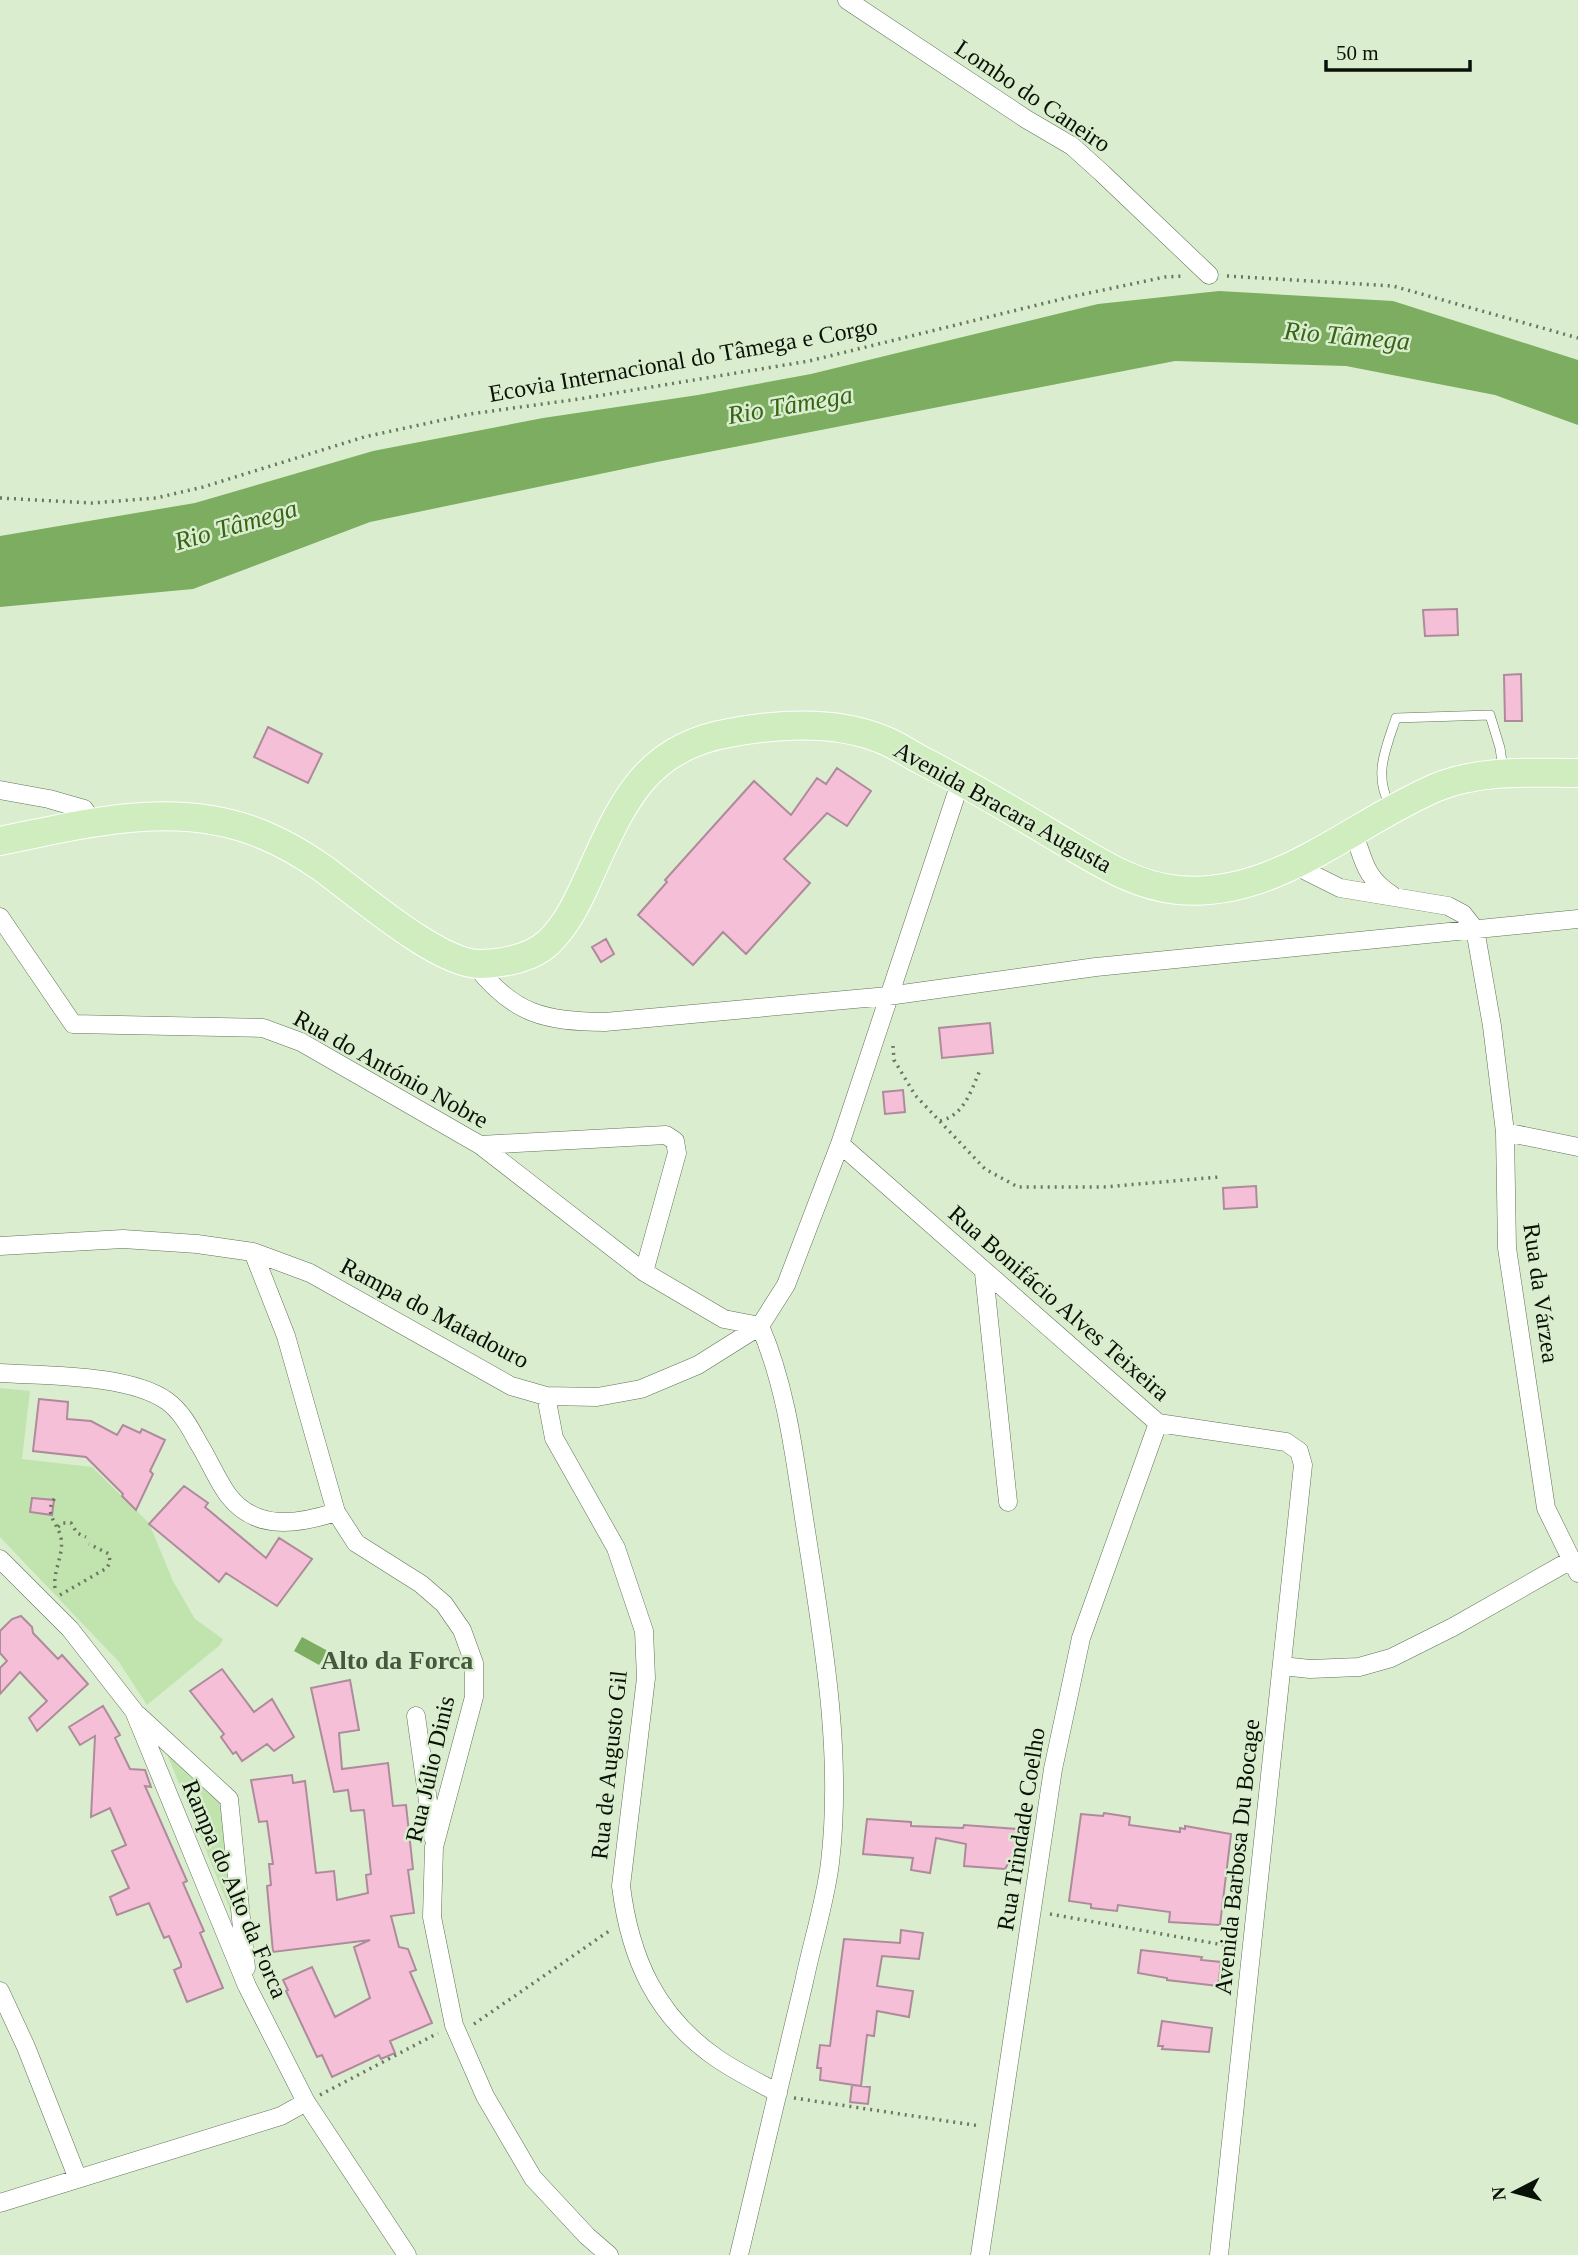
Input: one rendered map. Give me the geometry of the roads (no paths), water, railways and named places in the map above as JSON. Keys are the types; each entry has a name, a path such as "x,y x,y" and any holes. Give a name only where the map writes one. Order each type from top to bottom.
{"main road":[{"name":"Avenida Bracara Augusta","path":"0,841 93,822 164,814 216,819 267,836 318,864 426,945 475,965 515,960 546,945 572,914 620,808 646,773 686,745 727,733 783,727 829,727 879,738 961,780 1116,872 1177,890 1213,890 1252,883 1294,865 1438,787 1504,773 1578,773"}],"street":[{"name":"Lombo do Caneiro","path":"847,0 1026,119 1072,146 1209,275"},
{"name":"Rampa do Matadouro","path":"0,1246 123,1240 197,1244 253,1252 310,1273 511,1386 546,1396 597,1397 641,1389 698,1365 760,1326 786,1285 840,1144 961,780"},
{"path":"0,790 84,809 93,822"},
{"path":"1353,831 1372,878 1395,897"},
{"path":"1294,865 1340,888 1448,906 1463,914 1475,929"},
{"name":"Rua do António Nobre","path":"0,916 74,1024 262,1028 301,1042 480,1144 644,1272 724,1319 760,1326"},
{"path":"475,965 488,982 513,1004 532,1013 578,1022 630,1021 888,996 1096,967 1578,919"},
{"name":"Rua da Várzea","path":"1475,929 1492,1026 1505,1132 1507,1248 1546,1508 1574,1567"},
{"path":"1505,1132 1578,1147"},
{"path":"480,1144 666,1135 674,1141 677,1153 644,1272"},
{"name":"Rua Bonifácio Alves Teixeira","path":"840,1144 1158,1423 1286,1442 1299,1451 1303,1465"},
{"name":"Rua Júlio Dinis","path":"253,1252 286,1336 336,1512 356,1544 421,1584 443,1604 462,1630 474,1663 474,1697 434,1847 432,1917 457,2030 485,2096 533,2178 587,2236 609,2255"},
{"path":"984,1273 1008,1502"},
{"path":"739,2255 830,1864 834,1793 829,1693 786,1404 774,1358 760,1326"},
{"path":"0,1373 108,1381 139,1388 167,1400 184,1417 229,1496 251,1514 277,1523 309,1521 336,1512"},
{"name":"Rua de Augusto Gil","path":"546,1396 554,1438 616,1548 644,1631 646,1678 621,1886 625,1920 640,1968 675,2023 717,2058 778,2094"},
{"name":"Rua Trindade Coelho","path":"980,2255 1053,1769 1081,1638 1158,1423"},
{"name":"Avenida Barbosa Du Bocage","path":"1219,2255 1303,1465"},
{"name":"Rampa do Alto da Forca","path":"0,1559 70,1629 134,1711 247,1986 306,2102 407,2255"},
{"path":"1282,1666 1310,1669 1359,1667 1391,1658 1574,1567"},
{"path":"134,1711 229,1799 247,1986"},
{"path":"416,1716 434,1847"},
{"path":"0,1991 26,2047 78,2179"},
{"path":"0,2203 281,2116 306,2102"}],"lane":[{"path":"1393,810 1385,796 1381,761 1396,718 1490,715 1504,773"}],"water":[{"name":"Rio Tâmega","path":"1219,291 1393,301 1578,360 1578,425 1495,395 1346,366 1175,361 657,462 370,522 193,589 0,607 0,536 195,503 373,451 543,418 698,395 811,374 1098,304"},
{"path":"302,1637 328,1651 319,1665 294,1651"}],"district":[{"name":"Alto da Forca","path":"397,1660"}]}
